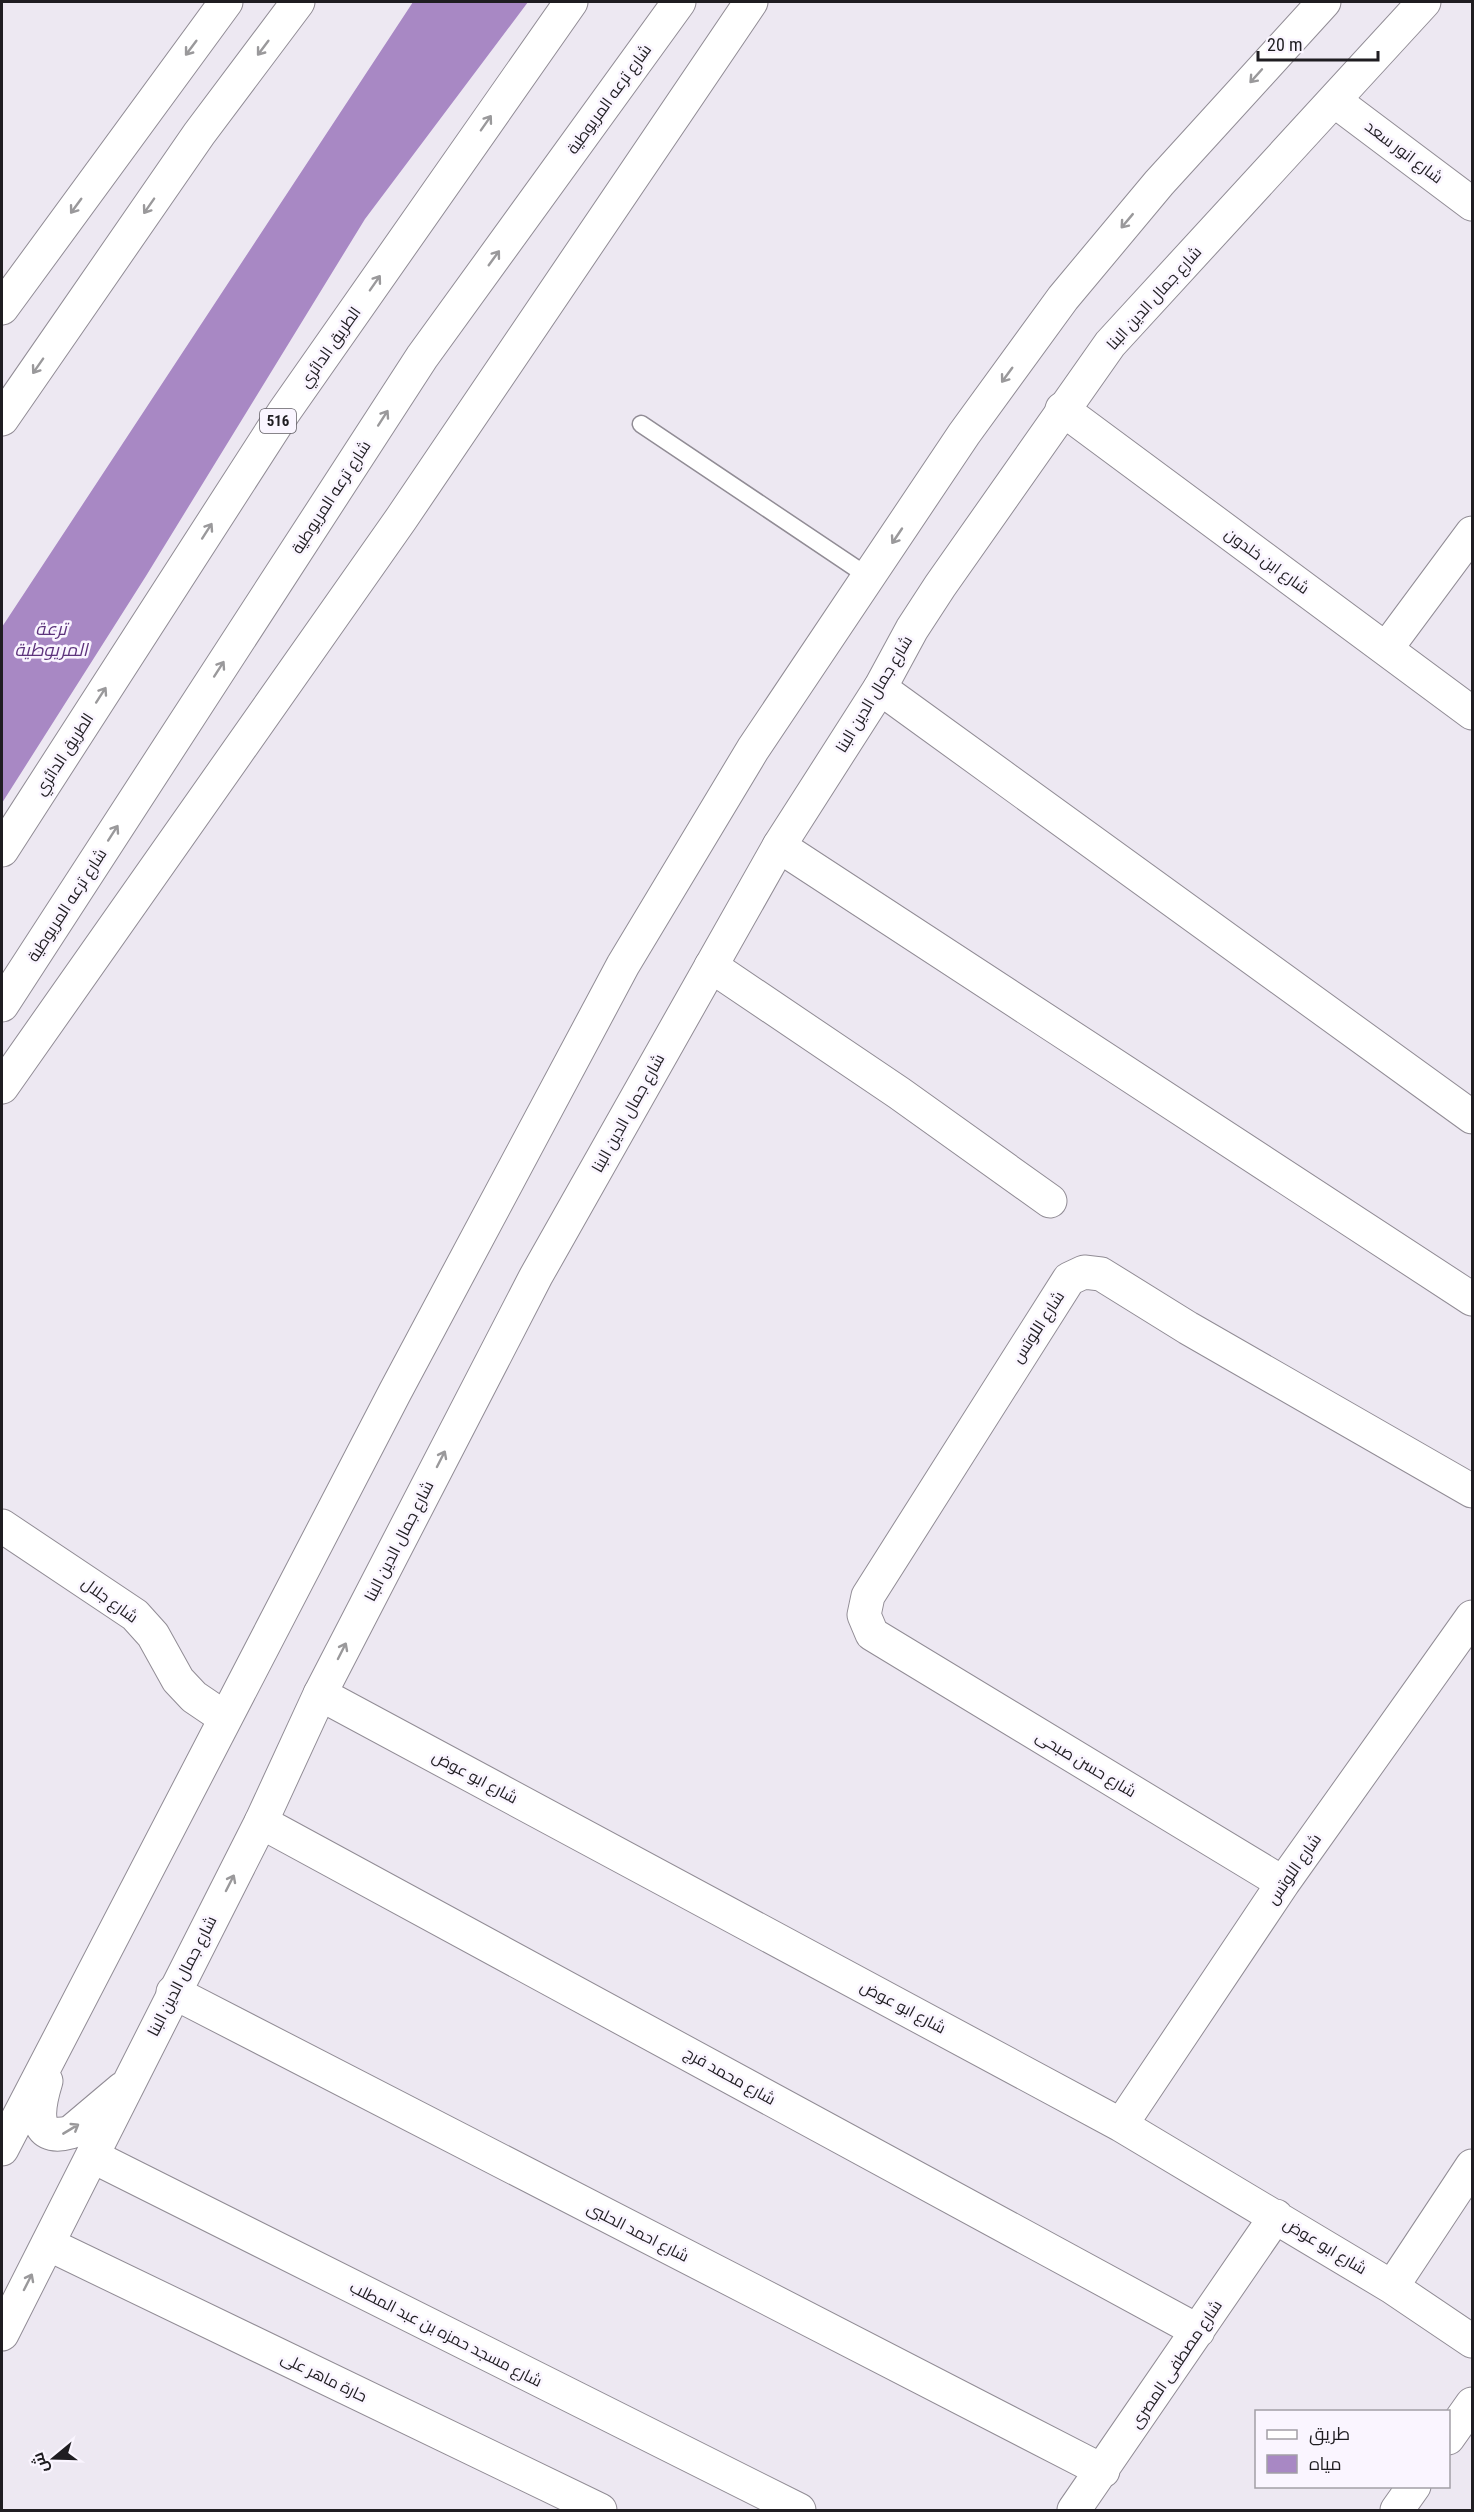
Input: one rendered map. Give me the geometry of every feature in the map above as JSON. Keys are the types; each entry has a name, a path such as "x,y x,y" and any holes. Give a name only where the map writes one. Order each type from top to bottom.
{"main road":[{"path":"2,308 226,2"},
{"path":"2,419 199,134 298,2"},
{"name":"الطريق الدائري","path":"2,850 284,412 571,2"},
{"name":"شارع ترعه المريوطية","path":"2,1005 422,357 679,2"},
{"path":"2,1088 401,519 751,2"},
{"path":"2,2149 225,1718 623,965 753,749 964,434 1063,298 1159,183 1324,2"},
{"name":"شارع جمال الدين البنا","path":"2,2334 93,2157 172,1992 261,1822 320,1694 536,1276 779,846 880,688 923,612 1062,409 1110,344 1424,2"},
{"name":"شارع انور سعد","path":"1335,101 1473,204"},
{"name":"شارع ابن خلدون","path":"1062,409 1473,713"},
{"path":"1386,649 1473,533"},
{"path":"880,688 1473,1117"},
{"path":"779,846 1473,1299"},
{"path":"711,966 899,1093 1050,1201"},
{"name":"شارع اللوتس","path":"889,1644 872,1634 864,1616 868,1596 1069,1279 1084,1272 1101,1274 1188,1328 1473,1491"},
{"name":"شارع جلال","path":"2,1526 135,1615 153,1635 178,1680 194,1697 225,1718"},
{"name":"شارع اللوتس","path":"1121,2125 1283,1883 1473,1617"},
{"name":"شارع حسن صبحى","path":"889,1644 1283,1883"},
{"name":"شارع ابو عوض","path":"320,1694 1121,2125 1392,2287 1473,2341"},
{"name":"شارع محمد فرج","path":"261,1822 1198,2331"},
{"name":"شارع احمد الحلبى","path":"172,1992 1102,2471"},
{"path":"58,2042 39,2105 41,2125 50,2132 60,2135 71,2132 129,2083"},
{"name":"شارع مسجد حمزه بن عبد المطلب","path":"93,2157 799,2511"},
{"path":"1392,2287 1473,2166"},
{"name":"شارع مصطفى المصرى","path":"1074,2511 1276,2216"},
{"name":"حارة ماهر على","path":"48,2244 600,2511"},
{"path":"1450,2437 1473,2404"},
{"path":"1397,2511 1413,2488"}],"lane":[{"path":"641,424 869,578"}],"water":[{"name":"ترعة المريوطية","path":"413,2 528,2 365,219 146,576 2,803 2,627"}]}
